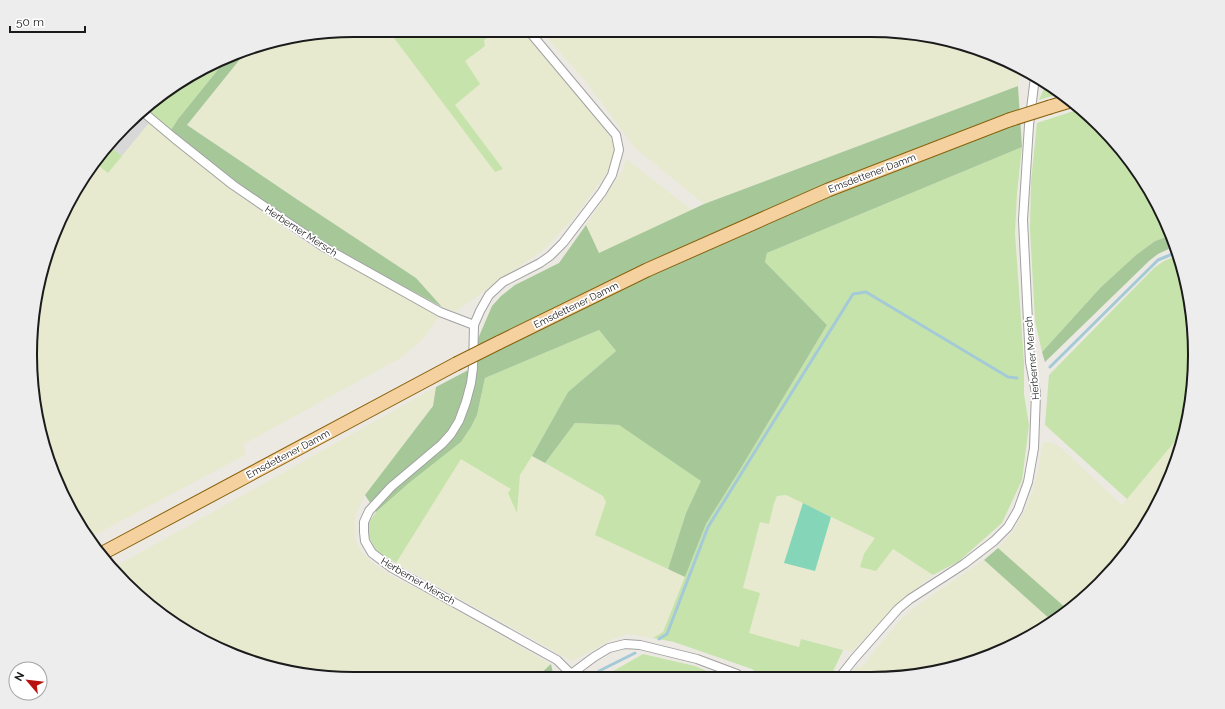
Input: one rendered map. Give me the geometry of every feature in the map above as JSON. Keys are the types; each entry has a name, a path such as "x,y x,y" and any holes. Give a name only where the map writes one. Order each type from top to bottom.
{"main road":[{"name":"Emsdettener Damm","path":"106,551 456,364 646,270 828,190 1009,120 1064,103"}],"street":[{"name":"Herberner Mersch","path":"534,37 616,135 619,150 612,175 602,192 563,243 550,256 540,263 503,282 489,295 474,325 473,368 471,383 459,421 451,434 442,444 391,487 369,511 364,522 364,532 365,541 372,553 392,568 557,660 566,672"},
{"name":"Herberner Mersch","path":"844,672 898,609 910,599 964,564 994,541 1008,527 1018,510 1028,482 1034,448 1036,393 1030,362 1023,220 1029,124 1034,83"},
{"name":"Herberner Mersch","path":"147,114 233,185 322,246 440,312 474,325"},
{"name":"Herberner Mersch","path":"574,672 608,648 625,644 640,645 697,659 732,672"}],"shaded area":[{"path":"143,117 150,122 122,156 113,149"}],"green space":[{"path":"354,37 393,37 496,172 503,169 455,105 465,61 485,46 484,40 488,37 528,37 607,132 615,146 615,153 609,170 575,216 544,250 455,312 442,307 416,278 187,125 241,58 272,48 313,40"},
{"path":"393,37 488,37 484,40 485,46 465,61 480,84 455,105 503,169 495,172"},
{"path":"546,37 891,38 932,43 953,48 992,61 1020,75 1018,86 704,204 635,148 584,79"},
{"path":"241,58 187,125 416,278 442,307 327,245 237,184 171,130 178,119 220,67"},
{"path":"220,67 178,119 171,130 150,112 178,91"},
{"path":"1018,86 1022,147 767,253 765,262 827,325 706,524 685,577 668,569 686,513 701,481 619,425 575,423 545,463 532,456 568,392 616,351 599,330 485,378 477,415 461,442 409,483 376,512 365,495 433,406 436,387 476,366 477,341 492,306 501,296 515,285 559,263 586,225 599,253 704,204"},
{"path":"1044,89 1053,95 1039,100"},
{"path":"1074,111 1080,116 1109,145 1134,178 1155,214 1166,237 1155,241 1136,255 1101,287 1042,352 1035,321 1030,229 1031,182 1037,123"},
{"path":"150,122 220,181 287,230 316,249 440,316 422,340 402,357 244,444 245,455 94,535 70,495 54,457 43,416 37,354 43,293 54,252 61,233 80,196 99,166 108,173"},
{"path":"1022,147 1017,193 1015,233 1024,363 1024,394 1029,425 1022,480 1002,523 959,561 933,575 893,549 876,571 860,567 864,554 875,538 786,495 777,496 769,524 760,522 743,588 760,593 749,633 799,647 801,639 843,650 833,672 755,672 752,669 674,642 653,638 663,632 706,524 827,325 765,262 767,253"},
{"path":"113,149 122,156 108,173 99,166"},
{"path":"626,159 692,210 599,254 586,225 623,170"},
{"path":"1166,237 1170,248 1158,254 1149,261 1045,362 1042,352 1101,287 1136,255 1155,241"},
{"path":"1173,257 1182,293 1185,313 1188,354 1182,416 1176,440 1127,499 1045,425 1049,375 1154,268"},
{"path":"599,330 616,351 568,392 520,475 517,513 508,493 511,489 461,459 396,563 376,550 369,537 368,524 376,512 409,483 461,442 477,415 485,378"},
{"path":"436,387 433,406 365,495 355,516 355,539 360,550 372,563 397,579 426,593 551,664 542,672 354,672 293,666 252,655 233,648 196,629 161,606 145,593 117,565"},
{"path":"575,423 619,425 702,481 686,513 668,569 595,535 606,502 603,496 545,463"},
{"path":"1176,440 1164,476 1134,531 1109,564 1095,579 1064,606 998,548 1013,532 1033,491 1043,442 1053,443 1061,448 1122,505"},
{"path":"532,456 603,496 606,502 596,535 685,577 663,632 653,638 628,634 613,639 572,661 396,563 461,458 511,489 517,511 520,475"},
{"path":"786,495 876,538 864,554 876,571 893,549 933,575 891,610 852,652 802,639 800,647 749,634 743,589 760,521 769,523 777,496"},
{"path":"803,503 831,517 815,571 784,563"},
{"path":"998,548 1064,606 1048,617 984,560"},
{"path":"984,560 1048,617 1011,639 992,648 953,661 912,669 853,672 858,666 861,668 901,619 918,605"},
{"path":"643,654 695,666 709,672 612,672"},
{"path":"551,664 553,672 542,672"}],"waterway":[{"path":"1050,367 1158,260 1172,254"},
{"path":"659,639 667,634 708,527 853,294 866,292 1008,377 1017,378"},
{"path":"599,671 635,653"}]}
